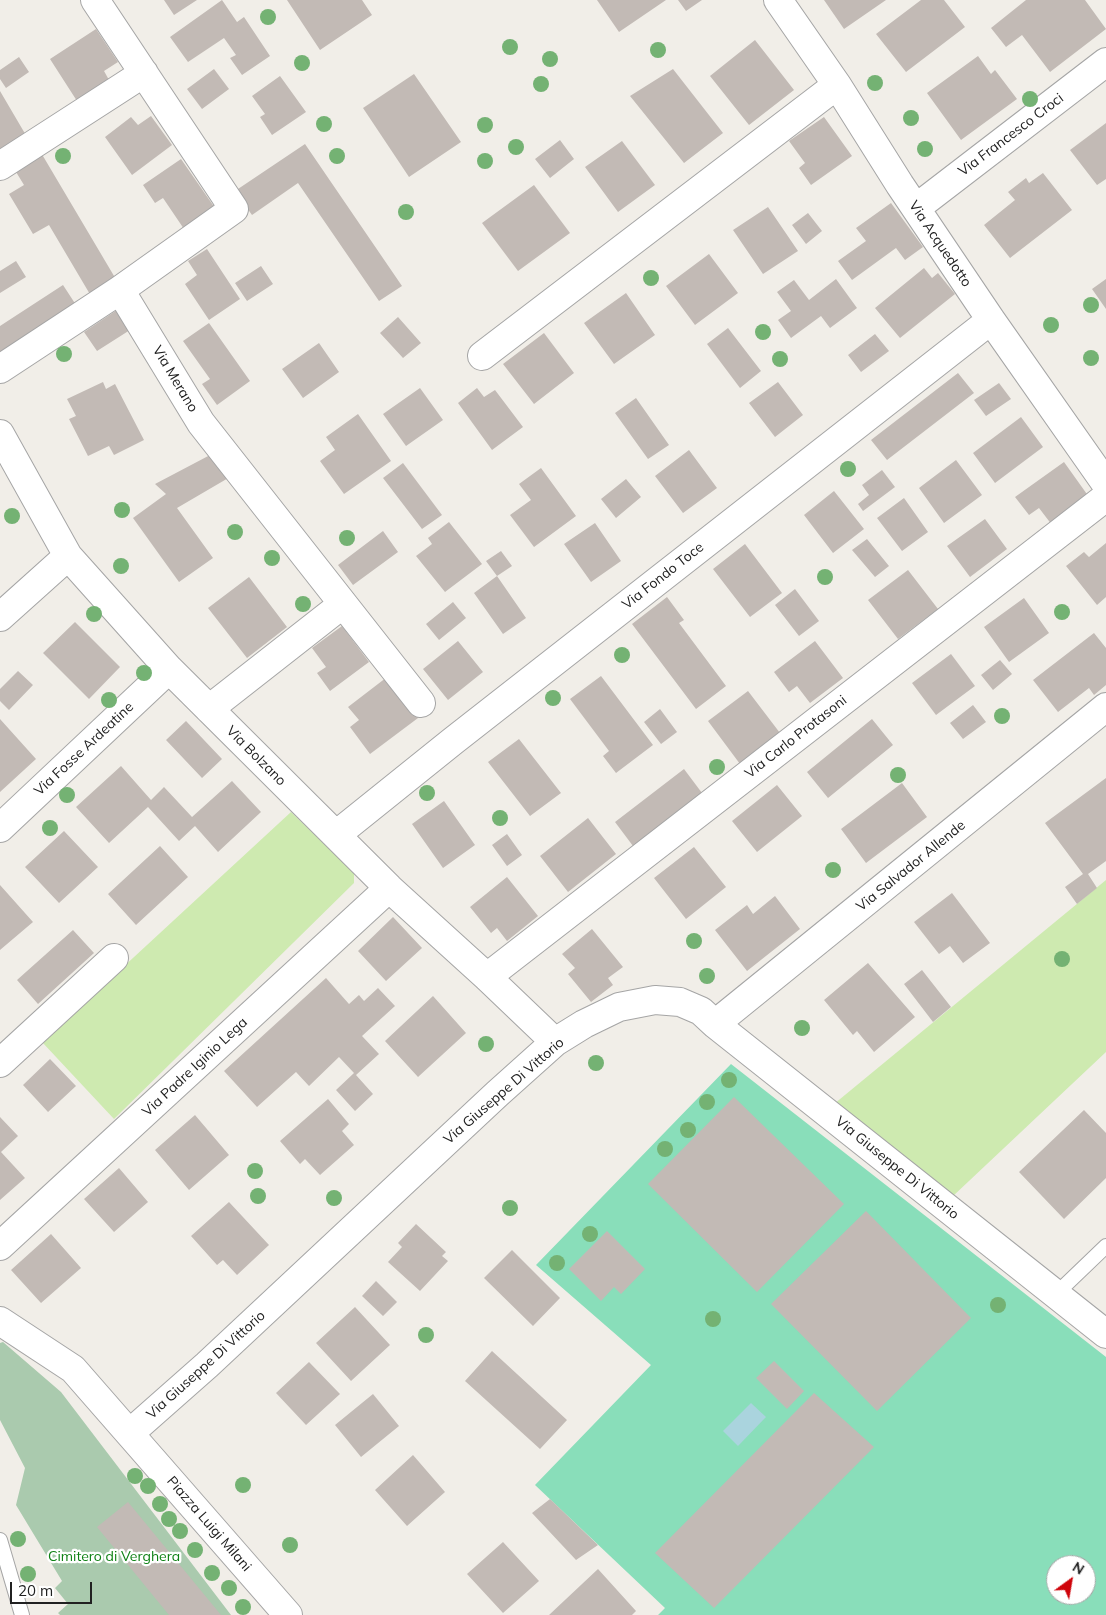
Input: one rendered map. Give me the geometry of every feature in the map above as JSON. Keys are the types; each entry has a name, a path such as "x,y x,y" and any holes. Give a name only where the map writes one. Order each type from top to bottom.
{"street":[{"path":"0,369 120,290 234,209 95,0"},
{"name":"Via Acquedotto","path":"778,0 837,85 991,320 1106,484"},
{"name":"Via Francesco Croci","path":"916,208 1106,62"},
{"path":"0,166 144,74"},
{"path":"482,356 837,85"},
{"name":"Via Merano","path":"120,290 201,423 421,703"},
{"name":"Via Fondo Toce","path":"336,835 468,729 991,320"},
{"name":"Via Bolzano","path":"0,434 68,556 169,669 389,888 555,1042"},
{"name":"Via Carlo Protasoni","path":"487,977 1106,497"},
{"path":"0,617 68,556"},
{"path":"209,709 343,604"},
{"name":"Via Fosse Ardeatine","path":"0,828 169,669"},
{"name":"Via Salvador Allende","path":"715,1024 1106,707"},
{"name":"Via Padre Iginio Lega","path":"0,1246 389,888"},
{"path":"0,1063 114,958"},
{"name":"Via Giuseppe Di Vittorio","path":"130,1434 555,1042 584,1024 619,1007 655,1000 680,1002 701,1011 1106,1334"},
{"name":"Piazza Luigi Milani","path":"0,1320 74,1369 288,1615"}],"lane":[{"path":"1056,1294 1106,1246"},
{"path":"0,1540 22,1615"}],"green space":[{"path":"291,812 354,873 354,883 114,1119 42,1042"},
{"path":"1106,880 1106,1052 952,1197 834,1104"},
{"path":"731,1064 1106,1357 1106,1615 658,1615 665,1608 535,1485 651,1365 536,1265"},
{"name":"Cimitero di Verghera","path":"3,1342 61,1392 231,1615 60,1615 58,1613 68,1604 55,1588 62,1581 16,1505 25,1468 0,1420 0,1343"}],"water":[{"path":"751,1403 766,1417 738,1446 723,1431"}],"building":[{"path":"164,0 197,0 174,15"},
{"path":"222,0 237,22 244,17 270,56 242,75 230,58 236,55 224,38 188,62 170,37"},
{"path":"287,0 362,0 372,15 320,50"},
{"path":"597,0 666,0 619,32"},
{"path":"678,0 702,0 686,11"},
{"path":"824,0 886,0 844,29"},
{"path":"921,0 944,0 965,27 906,72 876,34"},
{"path":"1026,0 1085,0 1106,29 1050,72 1022,35 1006,47 991,28"},
{"path":"96,29 118,62 104,71 109,80 77,101 50,59"},
{"path":"755,40 794,90 749,125 710,76"},
{"path":"978,56 991,74 995,70 1017,99 961,140 927,93"},
{"path":"19,57 29,72 6,88 0,79 0,70"},
{"path":"214,69 229,89 202,109 187,89"},
{"path":"673,69 723,133 684,163 630,96"},
{"path":"414,74 461,142 409,177 363,108"},
{"path":"280,76 306,112 272,135 260,117 265,114 252,96"},
{"path":"0,91 27,137 2,152 0,148"},
{"path":"151,116 172,145 132,175 105,137 131,117 138,125"},
{"path":"824,117 852,156 811,185 799,168 805,163 789,141"},
{"path":"1106,123 1106,179 1097,185 1070,150"},
{"path":"560,140 574,159 550,178 535,159"},
{"path":"622,141 655,185 618,212 585,167"},
{"path":"305,144 402,286 379,301 298,183 252,215 235,191"},
{"path":"40,151 117,281 91,296 49,225 33,234 9,194 24,185 13,167"},
{"path":"181,159 215,208 184,229 163,198 155,203 143,185"},
{"path":"1043,173 1072,210 1010,258 984,225 1015,200 1008,192 1026,178 1029,183"},
{"path":"534,185 570,233 518,271 482,223"},
{"path":"891,203 923,247 905,260 896,248 852,280 838,261 866,241 856,228"},
{"path":"768,207 798,251 763,274 733,230"},
{"path":"808,213 822,231 806,244 792,225"},
{"path":"207,249 240,299 209,320 185,284 197,275 188,261"},
{"path":"709,254 738,293 695,325 666,286"},
{"path":"16,261 26,277 0,293 0,271"},
{"path":"261,266 273,284 247,301 235,283"},
{"path":"924,268 932,278 938,273 955,294 900,338 875,308"},
{"path":"836,279 857,308 830,328 821,316 791,338 778,320 791,311 777,292 794,280 809,300"},
{"path":"1106,279 1106,309 1092,289"},
{"path":"63,285 78,308 0,359 0,326"},
{"path":"626,293 655,335 614,364 584,323"},
{"path":"117,310 130,330 97,351 84,332"},
{"path":"398,317 421,343 403,358 380,333"},
{"path":"209,323 250,381 217,405 202,384 210,379 183,341"},
{"path":"728,328 761,371 740,388 707,344"},
{"path":"544,333 574,373 534,404 503,364"},
{"path":"875,334 889,351 861,372 848,355"},
{"path":"319,343 339,372 303,398 282,369"},
{"path":"958,373 974,393 887,460 871,440"},
{"path":"103,382 106,389 115,384 144,440 114,455 109,446 88,456 69,419 76,416 67,399"},
{"path":"778,382 803,415 775,437 749,403"},
{"path":"999,383 1011,399 986,416 974,400"},
{"path":"420,388 443,420 406,446 383,414"},
{"path":"477,388 484,397 495,390 523,427 492,450 458,403"},
{"path":"636,398 669,445 648,459 615,413"},
{"path":"358,414 391,461 344,494 320,461 335,450 326,437"},
{"path":"1021,417 1043,447 995,483 973,453"},
{"path":"689,450 717,488 683,513 655,476"},
{"path":"212,454 230,477 177,508 213,558 179,582 133,518 166,494 155,484"},
{"path":"956,460 982,495 944,523 919,488"},
{"path":"1064,462 1089,497 1052,525 1039,508 1029,515 1015,497"},
{"path":"403,463 442,515 422,529 383,478"},
{"path":"541,468 576,516 534,547 510,515 531,500 519,484"},
{"path":"882,470 895,487 863,511 858,504 869,495 862,485"},
{"path":"626,479 641,497 616,518 601,499"},
{"path":"834,491 864,529 833,553 804,515"},
{"path":"904,498 928,532 902,551 877,518"},
{"path":"985,519 1007,549 970,577 947,546"},
{"path":"449,522 482,564 445,592 416,556 432,544 428,538"},
{"path":"595,523 621,561 591,582 564,544"},
{"path":"383,531 398,552 353,585 338,565"},
{"path":"867,539 889,566 875,577 852,550"},
{"path":"1106,543 1106,597 1097,605 1066,566 1084,552 1089,557"},
{"path":"745,544 782,593 750,617 713,569"},
{"path":"501,551 512,566 497,576 486,561"},
{"path":"908,570 938,609 898,639 868,600"},
{"path":"497,576 526,618 503,634 474,593"},
{"path":"249,577 287,627 247,658 208,608"},
{"path":"795,589 819,621 799,636 775,605"},
{"path":"667,597 684,620 679,623 726,686 696,709 632,624"},
{"path":"1024,598 1049,633 1009,662 984,627"},
{"path":"453,602 466,618 439,640 426,624"},
{"path":"75,622 120,667 89,699 43,653"},
{"path":"342,626 369,662 330,691 317,673 326,667 312,648"},
{"path":"1094,633 1106,648 1106,685 1094,695 1089,688 1058,712 1033,680"},
{"path":"458,641 483,672 448,700 423,669"},
{"path":"815,641 843,678 810,703 797,686 789,692 774,672"},
{"path":"951,654 975,686 936,715 912,683"},
{"path":"1000,660 1012,674 993,690 981,675"},
{"path":"18,671 33,685 9,710 0,701 0,689"},
{"path":"391,674 422,715 370,754 350,727 359,720 348,707"},
{"path":"601,676 653,745 616,773 603,756 609,751 570,699"},
{"path":"748,691 780,733 740,764 708,721"},
{"path":"973,705 986,722 963,739 950,723"},
{"path":"660,709 677,732 661,744 644,722"},
{"path":"0,719 36,759 0,792"},
{"path":"872,719 893,745 828,798 807,772"},
{"path":"186,721 222,759 202,778 166,740"},
{"path":"519,739 561,793 530,816 488,762"},
{"path":"121,766 151,800 164,787 192,817 232,781 261,812 218,852 195,826 179,841 148,807 109,843 76,807"},
{"path":"684,769 702,793 633,846 615,822"},
{"path":"1106,778 1106,861 1088,874 1097,888 1077,904 1065,887 1083,874 1045,823"},
{"path":"902,783 927,817 866,863 841,829"},
{"path":"777,785 802,816 757,852 732,821"},
{"path":"444,801 475,845 443,868 412,824"},
{"path":"588,818 616,854 568,892 540,856"},
{"path":"64,831 98,867 59,903 25,867"},
{"path":"507,834 522,855 507,866 492,845"},
{"path":"160,846 188,877 136,925 108,894"},
{"path":"694,847 726,887 686,919 654,878"},
{"path":"507,877 538,916 507,941 497,928 491,933 470,907"},
{"path":"0,885 33,922 0,950"},
{"path":"952,893 990,943 963,963 950,946 939,954 914,922"},
{"path":"775,896 800,929 747,971 715,930 747,905 753,914"},
{"path":"393,917 422,948 386,981 358,951"},
{"path":"592,929 623,967 608,978 613,985 591,1002 568,974 575,968 562,954"},
{"path":"73,930 94,953 38,1004 17,980"},
{"path":"868,963 915,1017 874,1052 857,1031 853,1035 824,1000"},
{"path":"922,970 951,1007 933,1022 904,984"},
{"path":"326,978 349,1004 359,995 364,1001 378,988 395,1006 362,1036 379,1054 356,1075 373,1094 355,1111 336,1090 354,1073 339,1057 309,1086 296,1072 257,1107 224,1071"},
{"path":"433,996 466,1033 418,1077 385,1041"},
{"path":"50,1059 76,1086 48,1112 23,1085"},
{"path":"734,1097 844,1204 757,1292 648,1184"},
{"path":"328,1099 349,1124 342,1131 354,1145 320,1175 305,1159 300,1164 280,1141"},
{"path":"1084,1110 1106,1133 1106,1178 1064,1219 1019,1172"},
{"path":"195,1115 229,1155 189,1190 155,1150"},
{"path":"0,1117 18,1136 1,1152 25,1178 0,1200"},
{"path":"119,1168 148,1202 114,1232 84,1199"},
{"path":"229,1202 269,1245 237,1275 223,1260 217,1265 191,1236"},
{"path":"866,1211 971,1318 877,1411 771,1304"},
{"path":"416,1224 446,1252 442,1256 448,1261 420,1291 388,1262 402,1247 398,1243"},
{"path":"607,1231 645,1269 621,1294 614,1287 601,1301 569,1269"},
{"path":"51,1234 81,1268 41,1303 11,1270"},
{"path":"512,1250 560,1298 533,1326 484,1278"},
{"path":"376,1281 397,1302 383,1316 362,1296"},
{"path":"355,1307 390,1345 351,1381 316,1343"},
{"path":"492,1351 567,1420 540,1449 465,1381"},
{"path":"774,1361 804,1391 787,1409 756,1378"},
{"path":"309,1362 340,1394 306,1425 276,1393"},
{"path":"814,1393 874,1447 714,1608 655,1553"},
{"path":"373,1394 399,1426 361,1457 335,1425"},
{"path":"413,1455 445,1492 407,1526 375,1490"},
{"path":"550,1499 598,1545 576,1560 532,1513"},
{"path":"128,1502 221,1615 169,1615 97,1527"},
{"path":"503,1542 539,1581 503,1613 467,1574"},
{"path":"598,1569 636,1611 632,1615 549,1615"}]}
